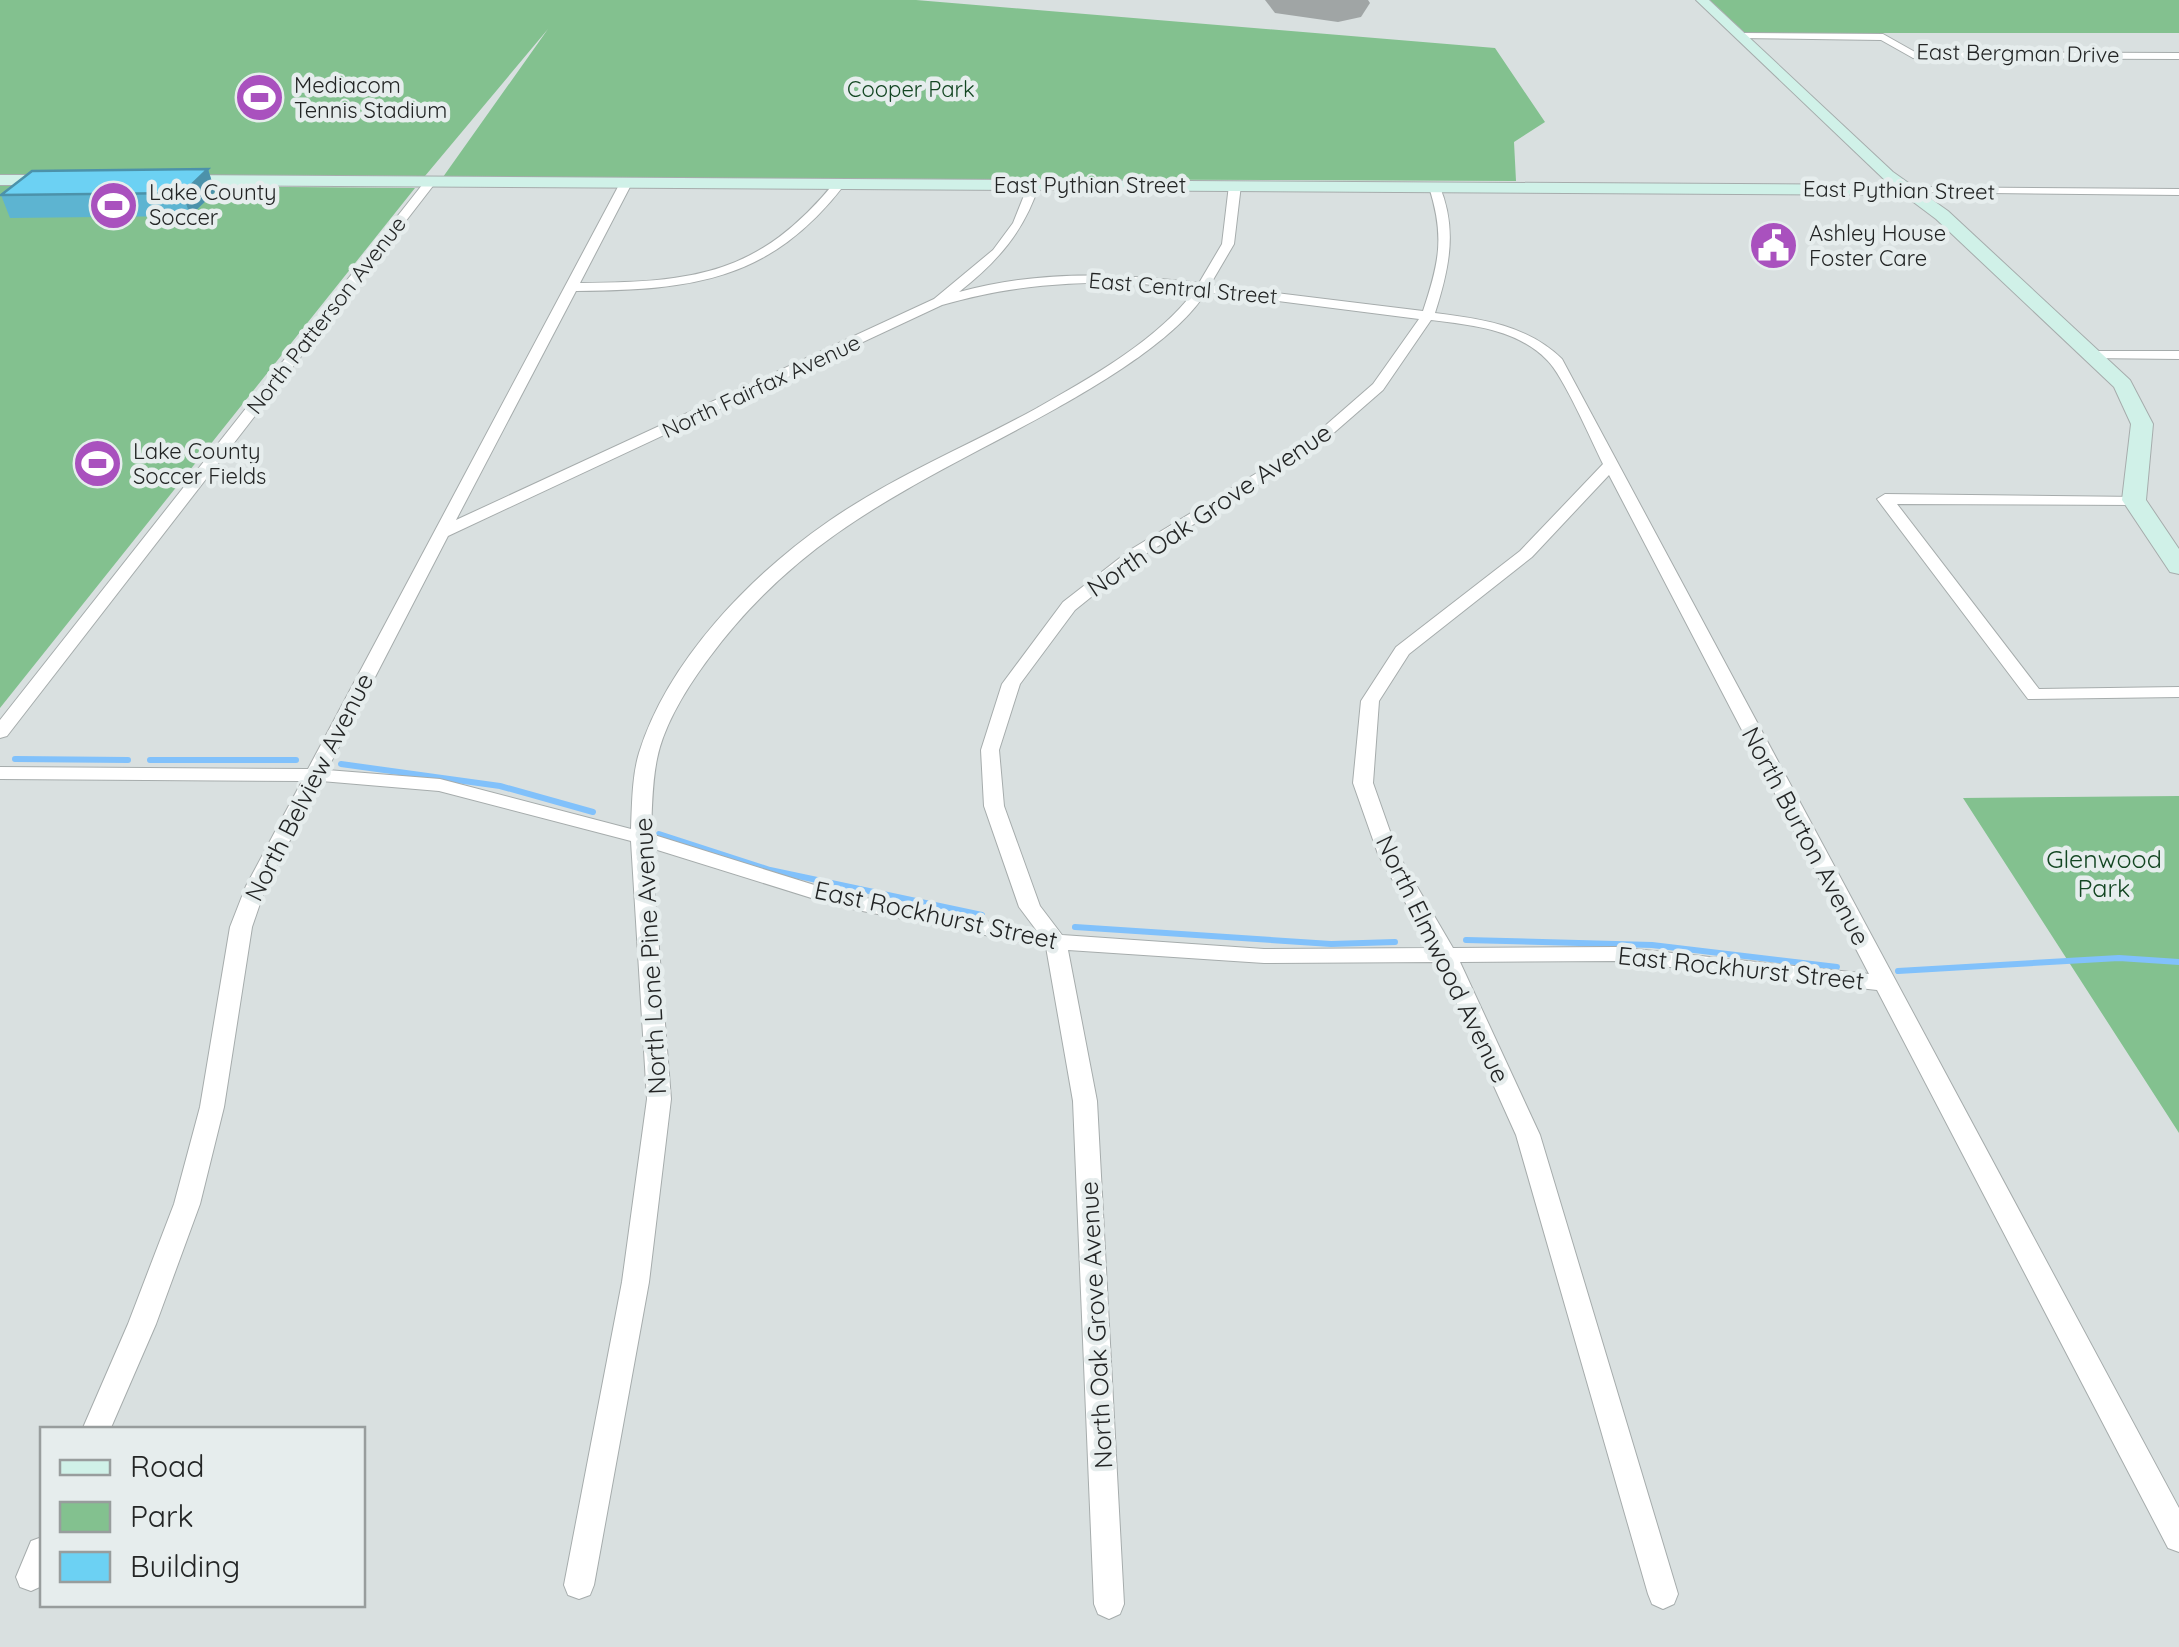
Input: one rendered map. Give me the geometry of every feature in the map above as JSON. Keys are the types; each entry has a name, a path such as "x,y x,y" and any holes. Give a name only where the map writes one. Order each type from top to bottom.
{"street":[{"path":"1702,0 2123,384 2142,424 2134,500 2179,566"},
{"name":"East Bergman Drive","path":"1740,36 1882,38 1913,55 2179,56"},
{"path":"0,180 80,180"},
{"name":"East Pythian Street","path":"160,180 2179,192"},
{"name":"North Patterson Avenue","path":"0,732 430,182"},
{"name":"North Belview Avenue","path":"97,1427 179,1231 212,1106 241,927 256,886 626,183"},
{"path":"571,286 654,286 747,265 809,224 839,184"},
{"name":"North Fairfax Avenue","path":"442,533 938,302 1004,246 1025,216 1033,185"},
{"name":"North Lone Pine Avenue","path":"579,1585 646,1223 660,1091 638,836 648,753 695,663 758,588 836,523 917,472 1100,378 1161,337 1206,287 1230,249 1238,211 1235,185"},
{"name":"North Oak Grove Avenue","path":"1109,1604 1086,1101 1056,942 1030,907 994,806 990,750 1011,684 1069,606 1136,553 1308,448 1378,387 1429,313 1444,266 1445,218 1435,187"},
{"name":"East Central Street","path":"938,302 995,286 1052,279 1126,278 1429,313"},
{"path":"966,281 995,286"},
{"name":"North Burton Avenue","path":"1429,313 1512,332 1556,359 1609,466 2179,1538"},
{"path":"2094,355 2179,355"},
{"name":"North Elmwood Avenue","path":"1609,466 1526,554 1402,651 1370,701 1363,783 1388,854 1445,953 1528,1135 1663,1594"},
{"path":"1584,492 1626,496"},
{"path":"2134,500 1885,499 2034,694 2179,692"},
{"name":"East Rockhurst Street","path":"0,773 312,774 440,785 638,836 837,898 1056,942 1264,956 1616,954 1884,983"}],"green space":[{"name":"Cooper Park","path":"0,0 916,0 1495,48 1545,122 1514,142 1516,181 443,177 548,29 425,176 0,174"},
{"path":"1710,0 2179,0 2179,33 1745,33"},
{"name":"Lake County Soccer Fields","path":"0,185 415,188 0,708"},
{"name":"Glenwood Park","path":"2179,796 2179,1133 1963,798"}],"building":[{"path":"208,169 183,193 1,195 32,171"}],"waterway":[{"path":"15,759 128,760"},
{"path":"150,760 296,760"},
{"path":"341,764 500,786 593,812"},
{"path":"659,834 770,870 982,915"},
{"path":"1075,927 1331,944 1395,942"},
{"path":"1466,940 1652,945 1837,967"},
{"path":"1898,971 2119,958 2179,962"}],"runway":[{"path":"1297,0 1338,3"}],"place":[{"name":"Mediacom Tennis Stadium","path":"259,98"},
{"name":"Lake County Soccer","path":"114,205"},
{"name":"Ashley House Foster Care","path":"1774,246"},
{"name":"Lake County Soccer Fields","path":"98,464"}]}
